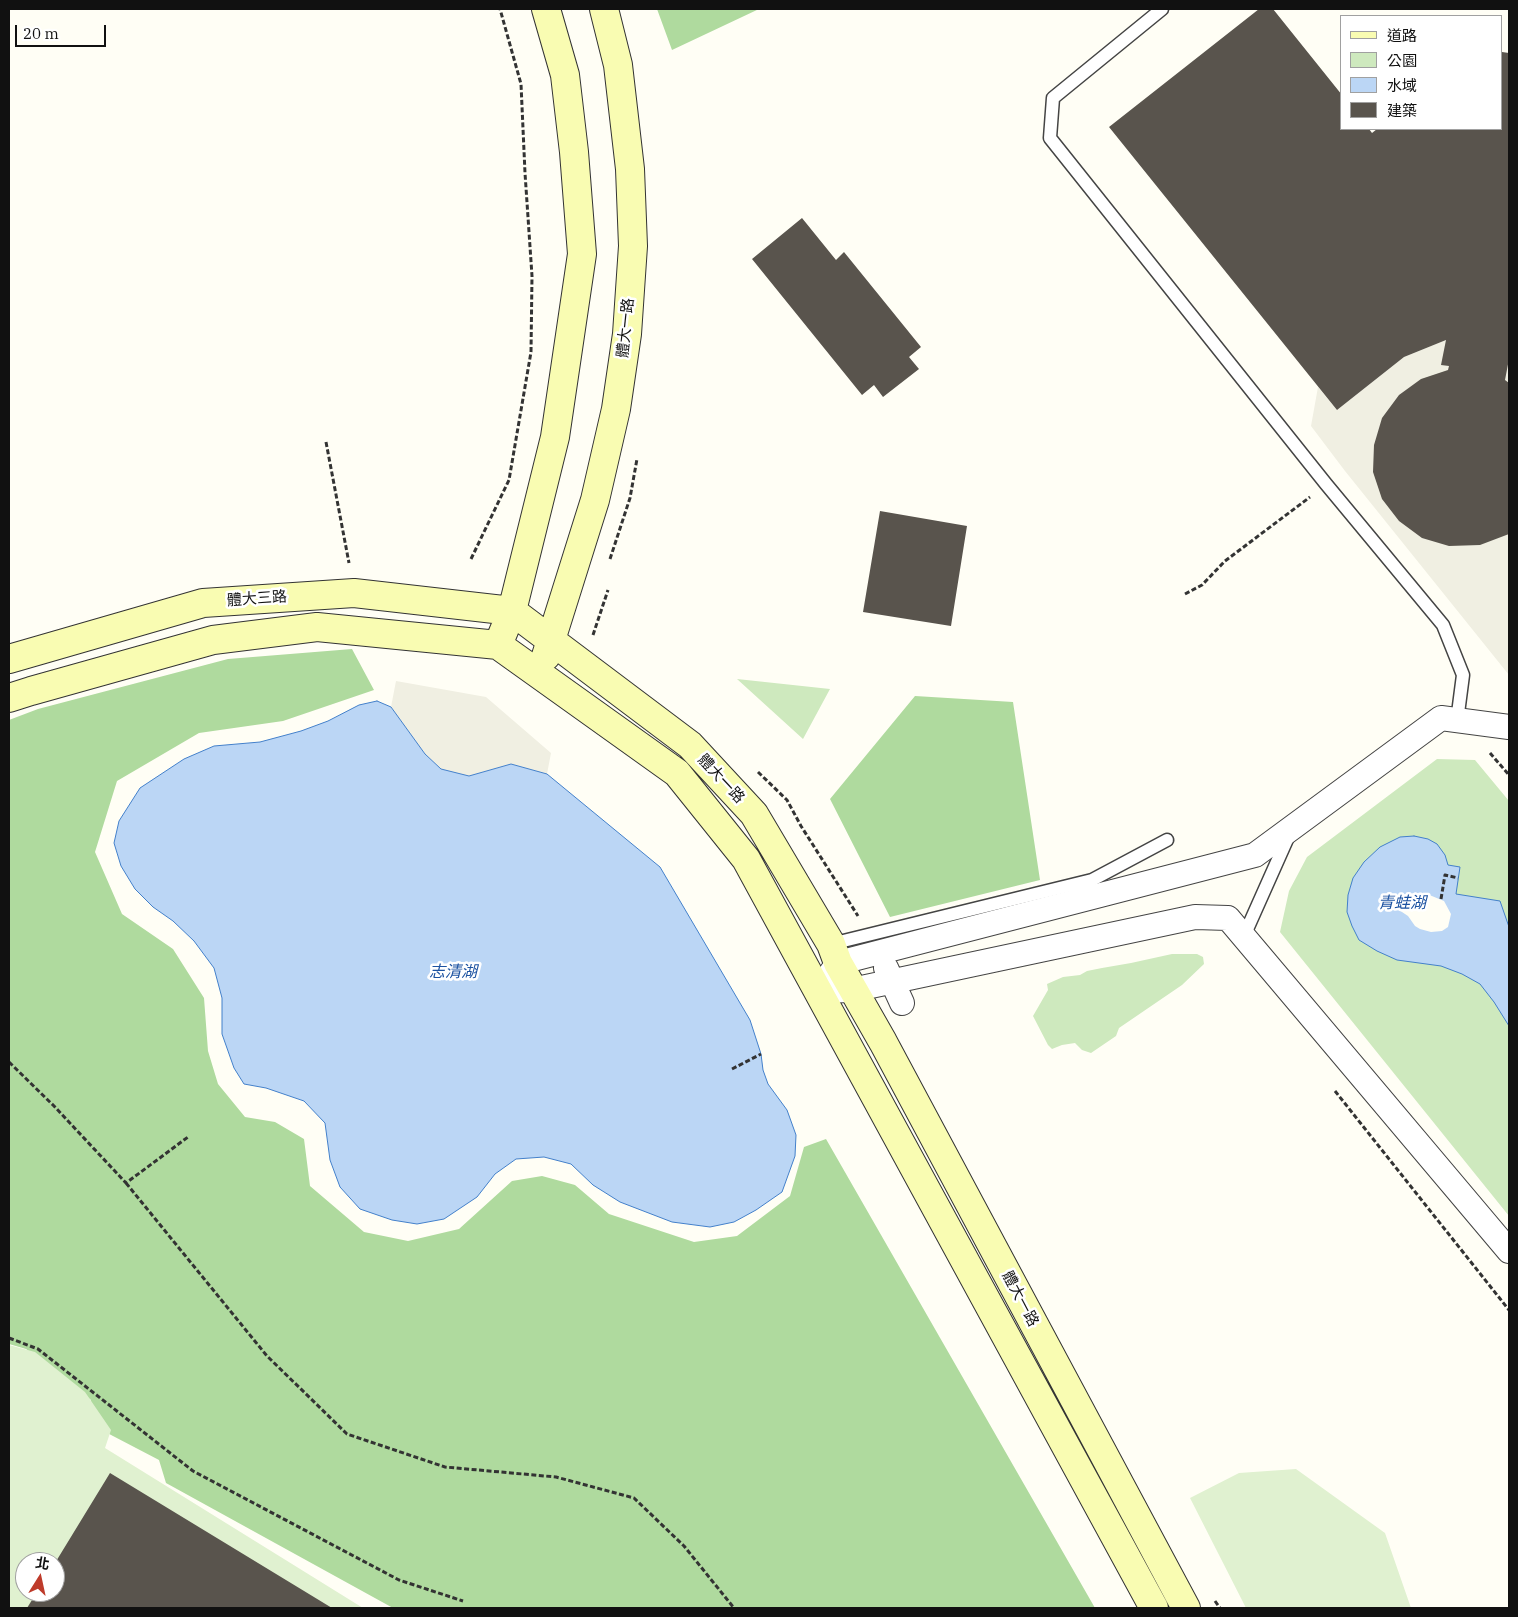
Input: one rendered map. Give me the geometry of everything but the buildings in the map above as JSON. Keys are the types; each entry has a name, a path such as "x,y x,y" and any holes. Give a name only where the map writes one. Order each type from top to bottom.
{"street":[{"path":"9,698 213,640 317,627 498,645 512,611 555,437 582,254 574,152 565,75 546,9"},
{"name":"體大一路","path":"539,676 552,642 595,500 616,409 627,334 633,246 630,169 618,65 604,9"},
{"name":"體大三路","path":"9,659 203,603 354,593 512,611"},
{"name":"體大一路","path":"512,611 690,745 754,814 834,953 852,990 884,1042 1186,1608"},
{"name":"體大一路","path":"498,645 677,773 746,859 1154,1608"},
{"path":"1509,727 1441,718 1255,855 834,953 819,991 852,990 1195,917 1228,918 1509,1251"},
{"path":"873,943 902,1003"}],"lane":[{"path":"1162,9 1053,98 1050,138 1326,484 1444,625 1463,674 1456,721"},
{"path":"1244,936 1292,828"},
{"path":"834,953 1092,880 1167,840"}],"path":[{"path":"471,559 509,480 531,352 532,276 521,84 500,9"},
{"path":"326,442 354,593"},
{"path":"609,562 630,498 638,452"},
{"path":"1185,594 1202,585 1225,561 1326,484"},
{"path":"591,641 608,590"},
{"path":"1486,750 1509,775"},
{"path":"753,766 787,800 801,826 846,895 873,943"},
{"path":"1441,899 1445,875 1458,878"},
{"path":"732,1069 761,1054"},
{"path":"9,1062 54,1106 126,1184 267,1356 347,1434 445,1467 556,1477 634,1498 684,1546 734,1608"},
{"path":"1332,1087 1376,1145 1509,1310"},
{"path":"126,1184 188,1138"},
{"path":"9,1338 38,1349 193,1470 399,1580 463,1601"},
{"path":"1215,1600 1220,1608"}],"green space":[{"path":"657,9 759,9 672,50"},
{"path":"352,649 374,690 283,721 199,733 117,781 95,852 122,914 173,949 204,998 208,1051 218,1084 245,1117 275,1122 304,1139 310,1186 364,1232 408,1241 459,1229 512,1181 542,1176 575,1185 609,1214 694,1242 737,1236 790,1196 804,1147 826,1139 1095,1608 393,1608 166,1483 159,1460 90,1424 91,1400 26,1349 9,1344 9,720 38,709 228,659"},
{"path":"737,679 830,689 803,739"},
{"path":"915,696 1013,702 1040,880 890,917 830,799"},
{"path":"1437,759 1475,760 1509,801 1509,1216 1280,932 1289,891 1307,857"},
{"path":"1172,954 1197,954 1203,957 1204,964 1182,985 1119,1028 1116,1036 1091,1053 1082,1050 1075,1043 1052,1049 1048,1045 1033,1016 1048,990 1047,984 1063,977 1080,975 1087,971"},
{"path":"9,1345 35,1352 85,1392 111,1430 105,1448 363,1608 9,1608"},
{"path":"1296,1469 1385,1533 1411,1608 1246,1608 1190,1498 1239,1473"}],"shaded area":[{"path":"1474,333 1509,339 1509,675 1311,426 1318,387 1337,410 1404,357 1446,340"},
{"path":"396,681 486,697 551,753 547,774 511,764 469,776 441,769 425,754 391,707"}],"water":[{"name":"志清湖","path":"377,701 391,707 425,754 441,769 469,776 511,764 547,774 660,867 750,1020 768,1084 787,1110 796,1135 795,1156 782,1192 734,1222 710,1227 672,1222 620,1202 593,1185 571,1164 544,1157 516,1159 495,1174 477,1197 444,1219 417,1224 392,1220 360,1209 340,1187 330,1160 325,1123 304,1101 266,1088 244,1084 234,1068 222,1034 222,998 214,968 194,941 173,921 153,907 135,889 121,866 114,843 119,821 140,788 184,759 214,746 260,742 301,731 328,721 359,705"},
{"name":"青蛙湖","path":"1414,836 1428,839 1437,844 1445,855 1448,865 1460,867 1456,894 1500,901 1509,927 1509,1026 1480,984 1462,974 1441,966 1397,960 1377,951 1359,940 1352,926 1347,912 1348,895 1353,878 1364,862 1380,847 1400,837"}],"pier":[{"path":"1405,894 1427,894 1444,901 1451,914 1448,927 1442,931 1431,932 1420,929 1415,926 1408,916 1399,910 1398,904"}]}
